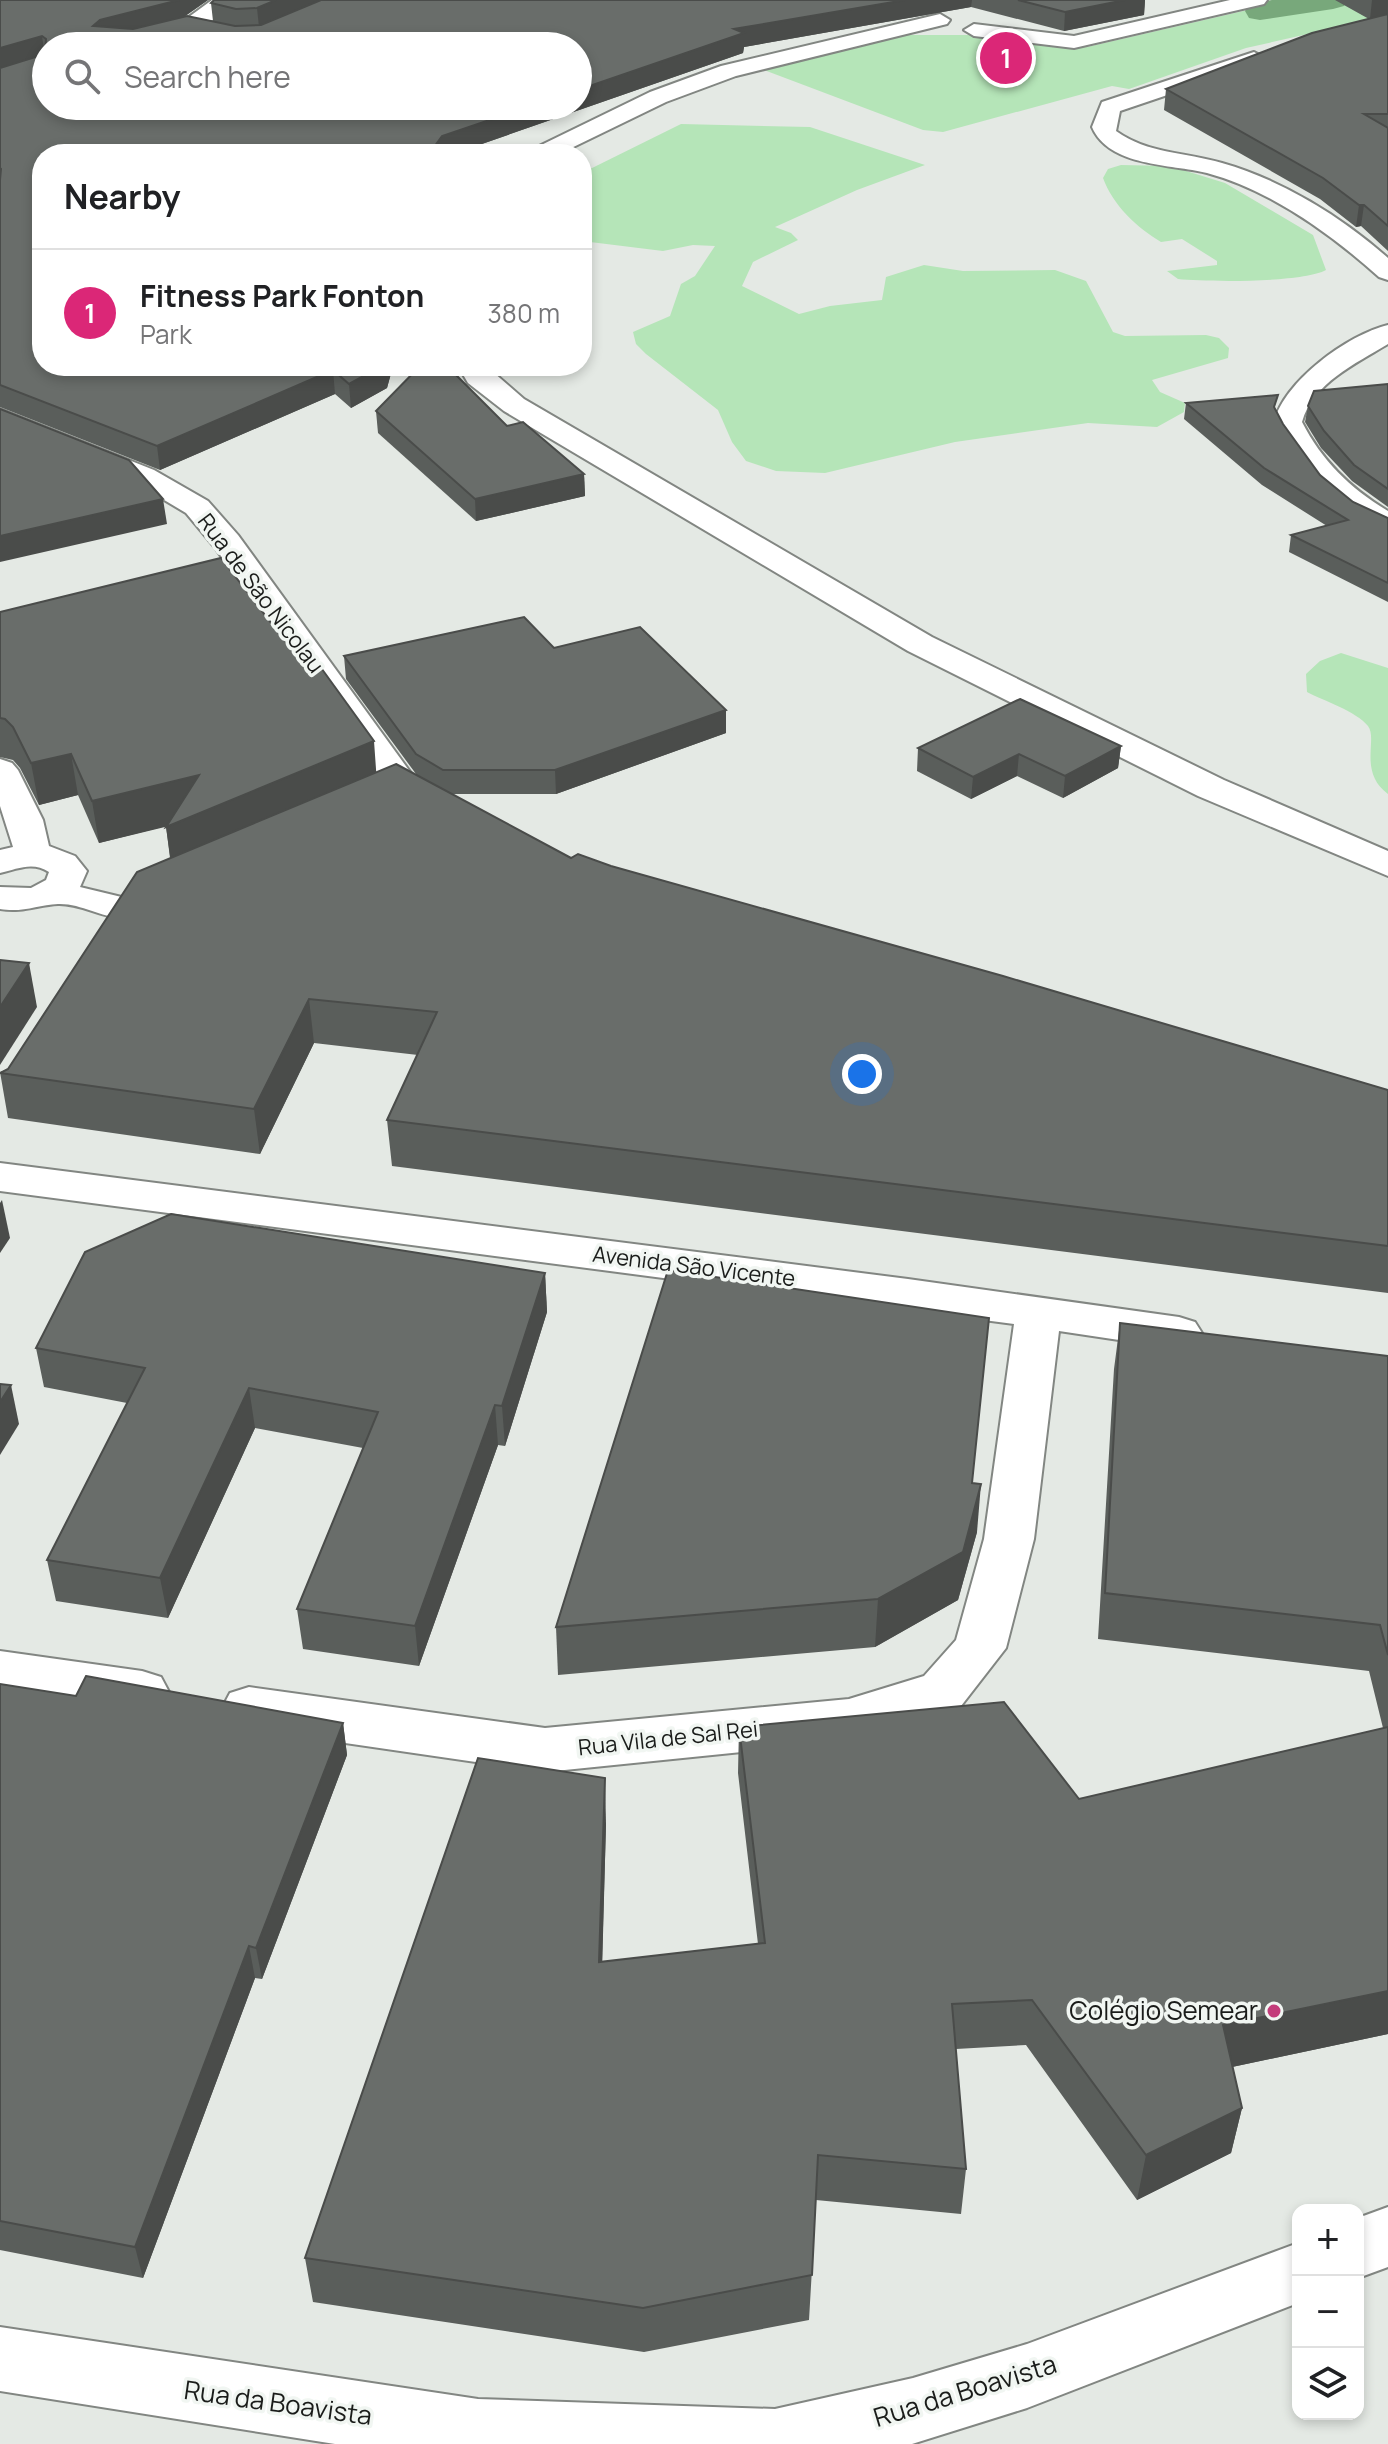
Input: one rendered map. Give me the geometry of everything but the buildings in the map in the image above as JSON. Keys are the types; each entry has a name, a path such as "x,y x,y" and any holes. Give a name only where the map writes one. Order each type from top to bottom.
{"street":[{"path":"880,33 972,25 1055,41 1084,41 1257,0"},
{"path":"189,26 216,1"},
{"path":"562,144 658,97 717,75 958,15 972,25"},
{"path":"165,32 189,26 214,32"},
{"path":"1274,51 1110,107 1103,127 1106,134 1144,154 1229,172 1318,219 1388,272"},
{"path":"1388,333 1317,377 1296,399 1288,422 1303,452 1330,485 1388,524"},
{"path":"477,376 514,405 920,644 1211,788 1388,865"},
{"name":"Rua de São Nicolau","path":"0,418 144,476 197,507 227,542 389,794 469,828"},
{"path":"0,770 25,820 17,859 64,865 67,878 55,892"},
{"path":"0,898 30,900 55,892 135,902 96,947"},
{"name":"Avenida São Vicente","path":"0,1177 908,1294 1038,1315 1221,1338"},
{"name":"Rua Vila de Sal Rei","path":"0,1671 545,1750 849,1720 942,1691 980,1648 1009,1539 1038,1315"},
{"path":"1364,2246 1388,2237"},
{"name":"Rua da Boavista","path":"0,2359 80,2374 478,2432 775,2442 913,2411 1027,2376 1292,2275"}],"green space":[{"path":"1369,0 1388,16 1246,48 1129,89 1112,86 943,132 923,130 759,68 901,35 980,35 1066,48 1087,47 1252,9 1274,15"},
{"path":"681,124 810,127 925,165 857,190 775,227 791,233 798,240 753,262 742,286 799,314 830,306 882,300 886,277 924,265 963,271 1055,270 1086,281 1113,332 1125,336 1206,335 1219,338 1229,348 1228,358 1152,380 1160,392 1185,403 1184,412 1157,427 1088,423 955,442 825,473 776,471 746,461 732,442 718,410 636,344 633,332 670,316 681,284 695,276 715,246 693,245 663,251 592,242 592,168"},
{"path":"1121,165 1170,166 1225,183 1313,235 1326,270 1276,279 1178,279 1167,271 1217,265 1217,261 1182,239 1161,242 1126,214 1103,178 1108,169"},
{"path":"1341,653 1388,668 1388,794 1379,785 1371,766 1368,726 1348,711 1307,692 1306,674 1320,661"}],"waterway":[{"path":"1260,11 1333,0"}],"place":[{"name":"Fitness Park Fonton","path":"1006,58"},
{"name":"Colégio Semear","path":"1274,2011"}]}
